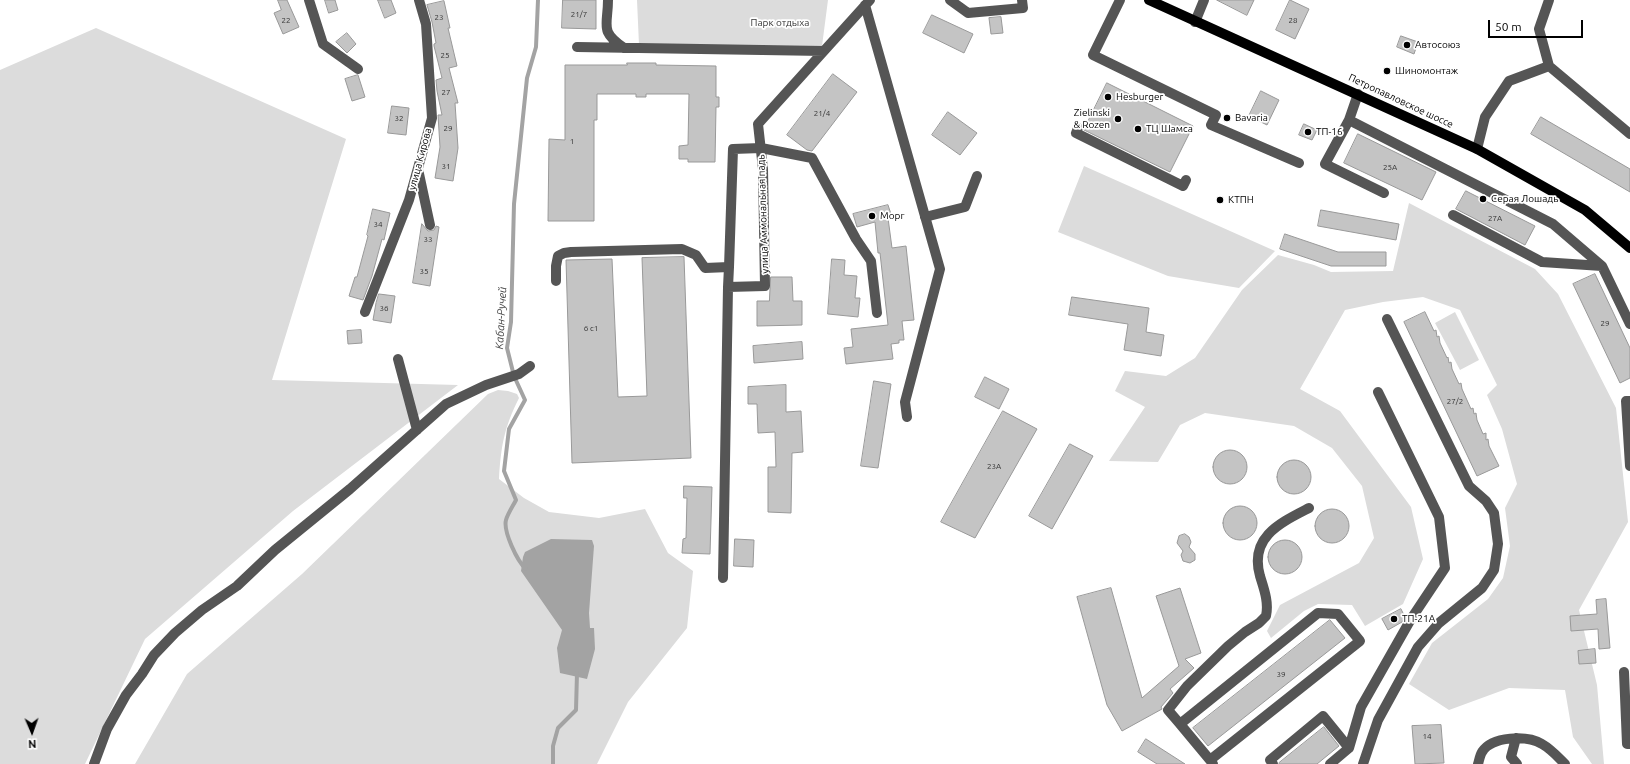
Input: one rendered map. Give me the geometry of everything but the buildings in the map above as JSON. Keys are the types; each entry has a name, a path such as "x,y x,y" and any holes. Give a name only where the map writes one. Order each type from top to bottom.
{"main road":[{"name":"Петропавловское шоссе","path":"1149,0 1477,149 1585,210 1630,248"}],"street":[{"path":"309,0 323,44 358,69"},
{"name":"улица Кирова","path":"365,312 409,200 432,118 426,24 419,0"},
{"path":"608,0 606,23 608,33 611,39 624,48"},
{"path":"950,0 968,13 1023,8 1022,0"},
{"path":"1120,0 1093,55 1216,115 1211,125 1299,163"},
{"path":"1195,22 1204,0"},
{"path":"1549,0 1539,29 1549,66 1630,134"},
{"path":"868,3 940,269 905,402 906,417"},
{"name":"улица Аммональная падь","path":"728,287 765,286 763,169 758,124 868,3"},
{"path":"577,47 824,51"},
{"path":"1477,149 1485,117 1509,81 1549,66"},
{"path":"1358,94 1348,120 1325,164 1384,193"},
{"path":"1348,120 1553,224 1602,266 1630,324"},
{"path":"1078,128 1076,133 1183,186 1186,180"},
{"path":"723,578 728,287 733,149 761,148 812,158 856,240 871,261 876,313"},
{"path":"418,167 430,225"},
{"path":"926,217 965,206 977,176"},
{"path":"1453,216 1542,262 1602,266"},
{"path":"556,281 558,256 571,252 682,249 696,255 705,268 729,267"},
{"path":"1363,764 1378,720 1418,647 1438,623 1482,588 1494,570 1498,544 1494,513 1486,501 1469,486 1387,319"},
{"path":"398,359 417,430"},
{"path":"94,764 107,729 126,694 142,674 154,655 175,633 202,610 237,586 276,550 350,489 446,404 486,385 519,374 530,366"},
{"path":"1330,764 1349,748 1361,707 1411,619 1445,568 1438,518 1378,392"},
{"path":"1630,401 1626,401 1630,466"},
{"path":"1180,724 1318,613 1338,614 1360,642 1211,762 1168,710 1187,686 1228,646 1260,623 1266,616 1266,592 1261,578 1258,561 1260,549 1265,538 1273,528 1309,508"},
{"path":"1624,672 1627,744 1630,744"},
{"path":"1273,764 1270,760 1323,716 1349,748"},
{"path":"1516,738 1511,758 1517,764"},
{"path":"1478,764 1482,752 1491,744 1516,738 1527,738 1541,744 1556,754 1565,764"}],"green space":[{"name":"Парк отдыха","path":"637,0 828,0 822,46 639,45"},
{"path":"96,28 346,139 272,380 458,385 293,511 145,639 85,764 0,764 0,70"},
{"path":"1084,166 1275,251 1239,288 1168,276 1058,232"},
{"path":"1409,203 1535,269 1558,294 1616,408 1628,522 1579,610 1597,685 1604,764 1592,764 1573,737 1565,690 1509,688 1449,710 1409,684 1432,643 1488,599 1503,578 1510,546 1505,508 1517,484 1502,429 1487,395 1497,385 1460,310 1423,297 1383,302 1345,310 1300,389 1340,411 1411,507 1423,559 1403,604 1365,626 1352,605 1318,604 1304,611 1271,638 1267,631 1280,605 1359,563 1374,538 1362,486 1332,448 1294,426 1205,413 1180,425 1158,462 1109,461 1145,407 1115,391 1125,371 1166,376 1195,358 1242,290 1278,255 1314,265 1331,272 1393,271"},
{"path":"1455,312 1479,360 1460,370 1435,323"},
{"path":"498,390 517,394 519,398 504,437 499,479 524,498 549,512 599,518 645,509 668,553 693,571 687,628 628,702 597,764 135,764 187,674 302,574 488,394"}],"shaded area":[{"path":"551,539 592,540 594,546 589,613 590,628 594,628 595,649 587,679 560,673 557,648 562,630 521,571 525,552"}],"waterway":[{"name":"Кабан-Ручей","path":"526,569 515,553 507,531 506,520 516,500 504,471 509,429 525,400 514,376 507,348 511,322 514,204 527,78 536,47 538,0"},
{"name":"Кабан-Ручей","path":"553,764 553,746 558,728 576,710 577,673"}],"place":[{"name":"Автосоюз","path":"1407,45"},
{"name":"Шиномонтаж","path":"1387,71"},
{"name":"Hesburger","path":"1108,97"},
{"name":"Bavaria","path":"1227,118"},
{"name":"Zielinski & Rozen","path":"1118,119"},
{"name":"ТЦ Шамса","path":"1138,129"},
{"name":"ТП-16","path":"1308,132"},
{"name":"Серая Лошадь","path":"1483,199"},
{"name":"КТПН","path":"1220,200"},
{"name":"Морг","path":"872,216"},
{"name":"ТП-21А","path":"1394,619"}]}
